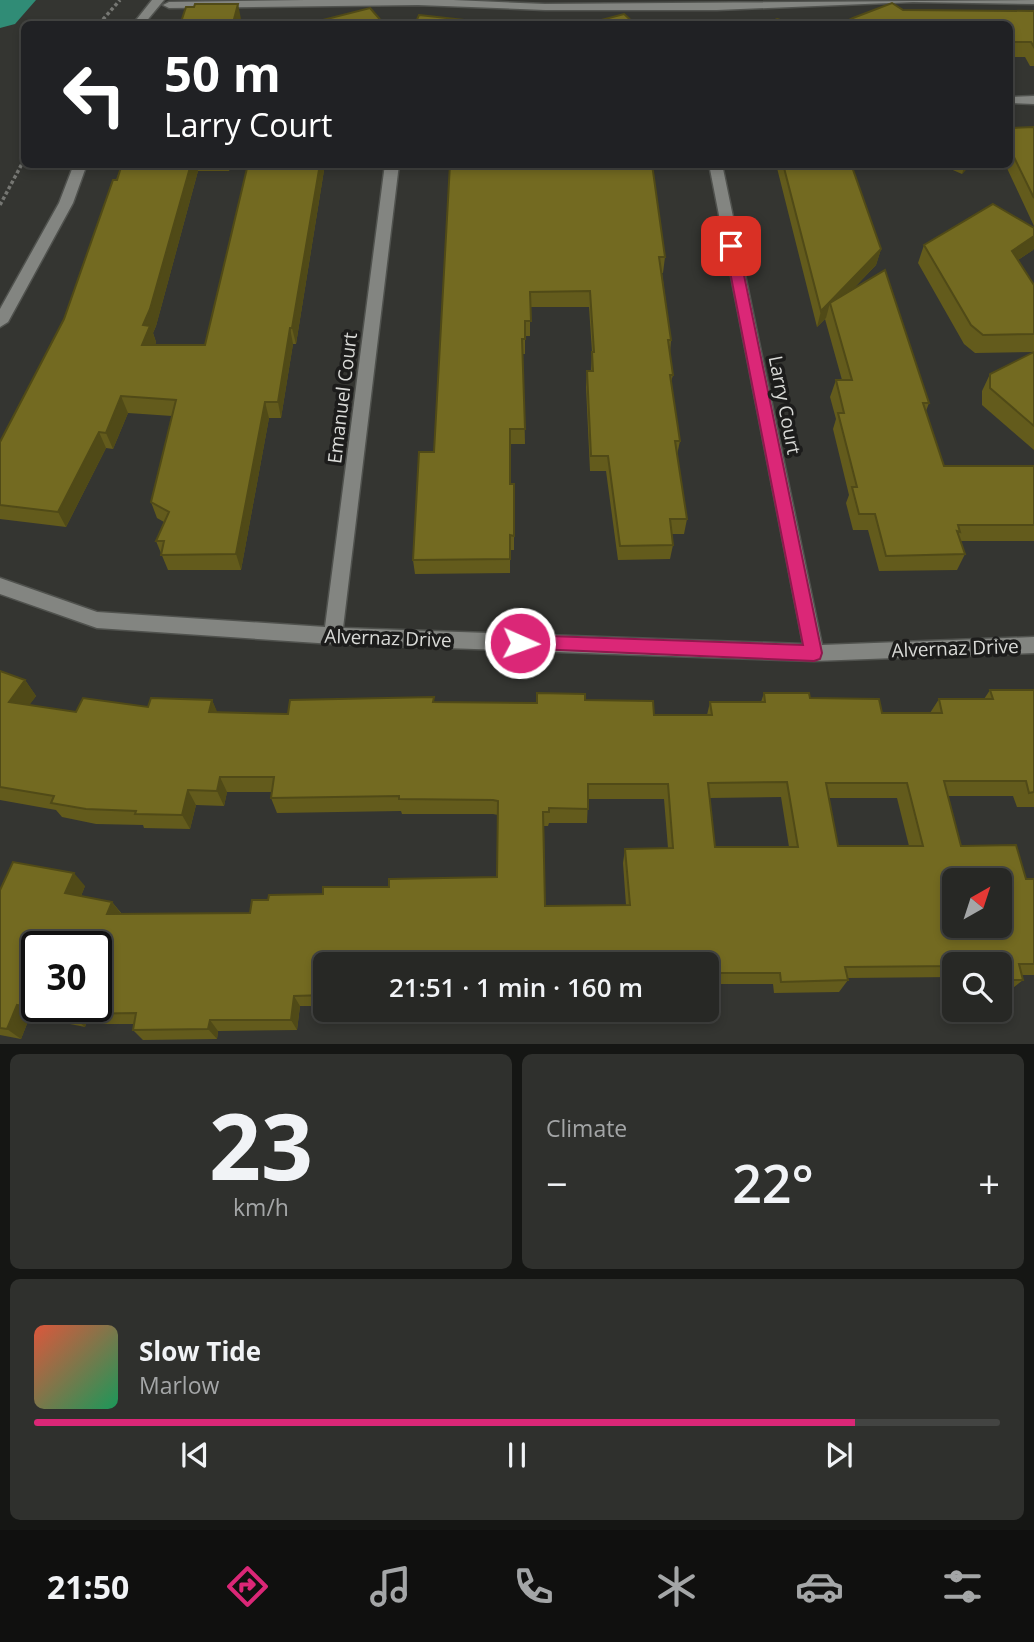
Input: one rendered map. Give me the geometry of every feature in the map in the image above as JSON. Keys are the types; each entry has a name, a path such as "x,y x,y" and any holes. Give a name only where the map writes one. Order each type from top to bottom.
{"street":[{"path":"142,21 164,3 418,2 545,7 717,7 909,0"},
{"path":"917,0 1034,1"},
{"path":"1014,100 1034,100"},
{"path":"0,323 66,203 79,168"},
{"name":"Emanuel Court","path":"333,636 392,168"},
{"name":"Larry Court","path":"716,168 814,653"},
{"name":"Alvernaz Drive","path":"0,586 97,620 333,636 814,653 1034,645"}],"path":[{"path":"102,21 120,0"},
{"path":"0,205 21,166"}],"building":[{"path":"892,3 903,10 1034,11 1034,47 1031,42 1013,42 1013,21 847,21"},
{"path":"195,4 238,4 234,21 181,21 186,7 194,7"},
{"path":"370,8 381,21 319,21"},
{"path":"624,14 632,21 597,21"},
{"path":"419,15 474,21 416,21"},
{"path":"1034,127 1034,198 1013,155 1013,128"},
{"path":"121,168 190,168 150,309 143,325 150,326 142,345 205,345 247,168 319,168 278,402 265,402 236,554 161,555 164,541 156,541 169,512 151,502 176,400 121,396 106,433 99,432 58,512 0,505 0,442 64,319 113,180 117,180"},
{"path":"450,168 653,168 665,257 659,257 671,340 668,340 673,375 670,375 680,441 675,441 687,519 670,519 673,545 620,546 608,456 591,456 587,371 593,371 594,352 590,291 530,292 531,321 525,321 525,339 522,339 525,429 510,429 514,536 510,535 510,559 413,560 419,452 434,452"},
{"path":"784,168 852,168 881,249 821,311"},
{"path":"993,204 1034,228 1034,236 1012,251 1034,285 1034,334 983,335 971,325 924,245"},
{"path":"885,270 929,403 923,403 944,466 1034,466 1034,525 958,525 960,532 957,531 965,554 886,556 875,514 859,514 852,487 857,487 838,413 844,413 836,380 852,380 830,303"},
{"path":"1034,352 1034,426 990,388 990,374"},
{"path":"0,671 25,680 9,702 76,712 83,698 148,707 151,698 212,700 209,712 288,714 290,700 434,697 433,702 537,703 537,693 585,694 585,700 653,701 654,715 712,715 710,702 765,702 764,693 809,693 810,698 879,699 882,713 942,713 939,699 993,699 990,690 1034,690 1034,792 1029,793 1026,781 944,781 961,846 1016,845 1026,879 1034,879 1034,964 1019,964 1023,980 1012,980 1012,952 942,952 942,966 845,967 848,980 781,982 780,973 719,973 719,952 313,952 313,995 294,996 291,1020 210,1020 208,1029 133,1030 136,1013 112,1013 112,931 21,931 21,1006 17,1005 7,1029 0,1028 0,890 13,862 74,873 65,893 112,902 107,914 250,913 252,900 268,900 269,895 323,894 323,887 389,887 389,879 497,877 498,801 493,800 399,799 399,796 271,798 274,777 220,777 217,791 188,790 182,815 86,809 51,803 54,796 0,787","holes":["787,782 798,847 715,847 708,783","826,783 907,783 923,846 838,846","588,784 668,784 673,848 625,849 630,905 545,906 543,812 549,812 549,808 588,809"]}],"waterway":[{"path":"0,15 15,0"}],"route":[{"path":"520,643 814,653 731,246"}]}
